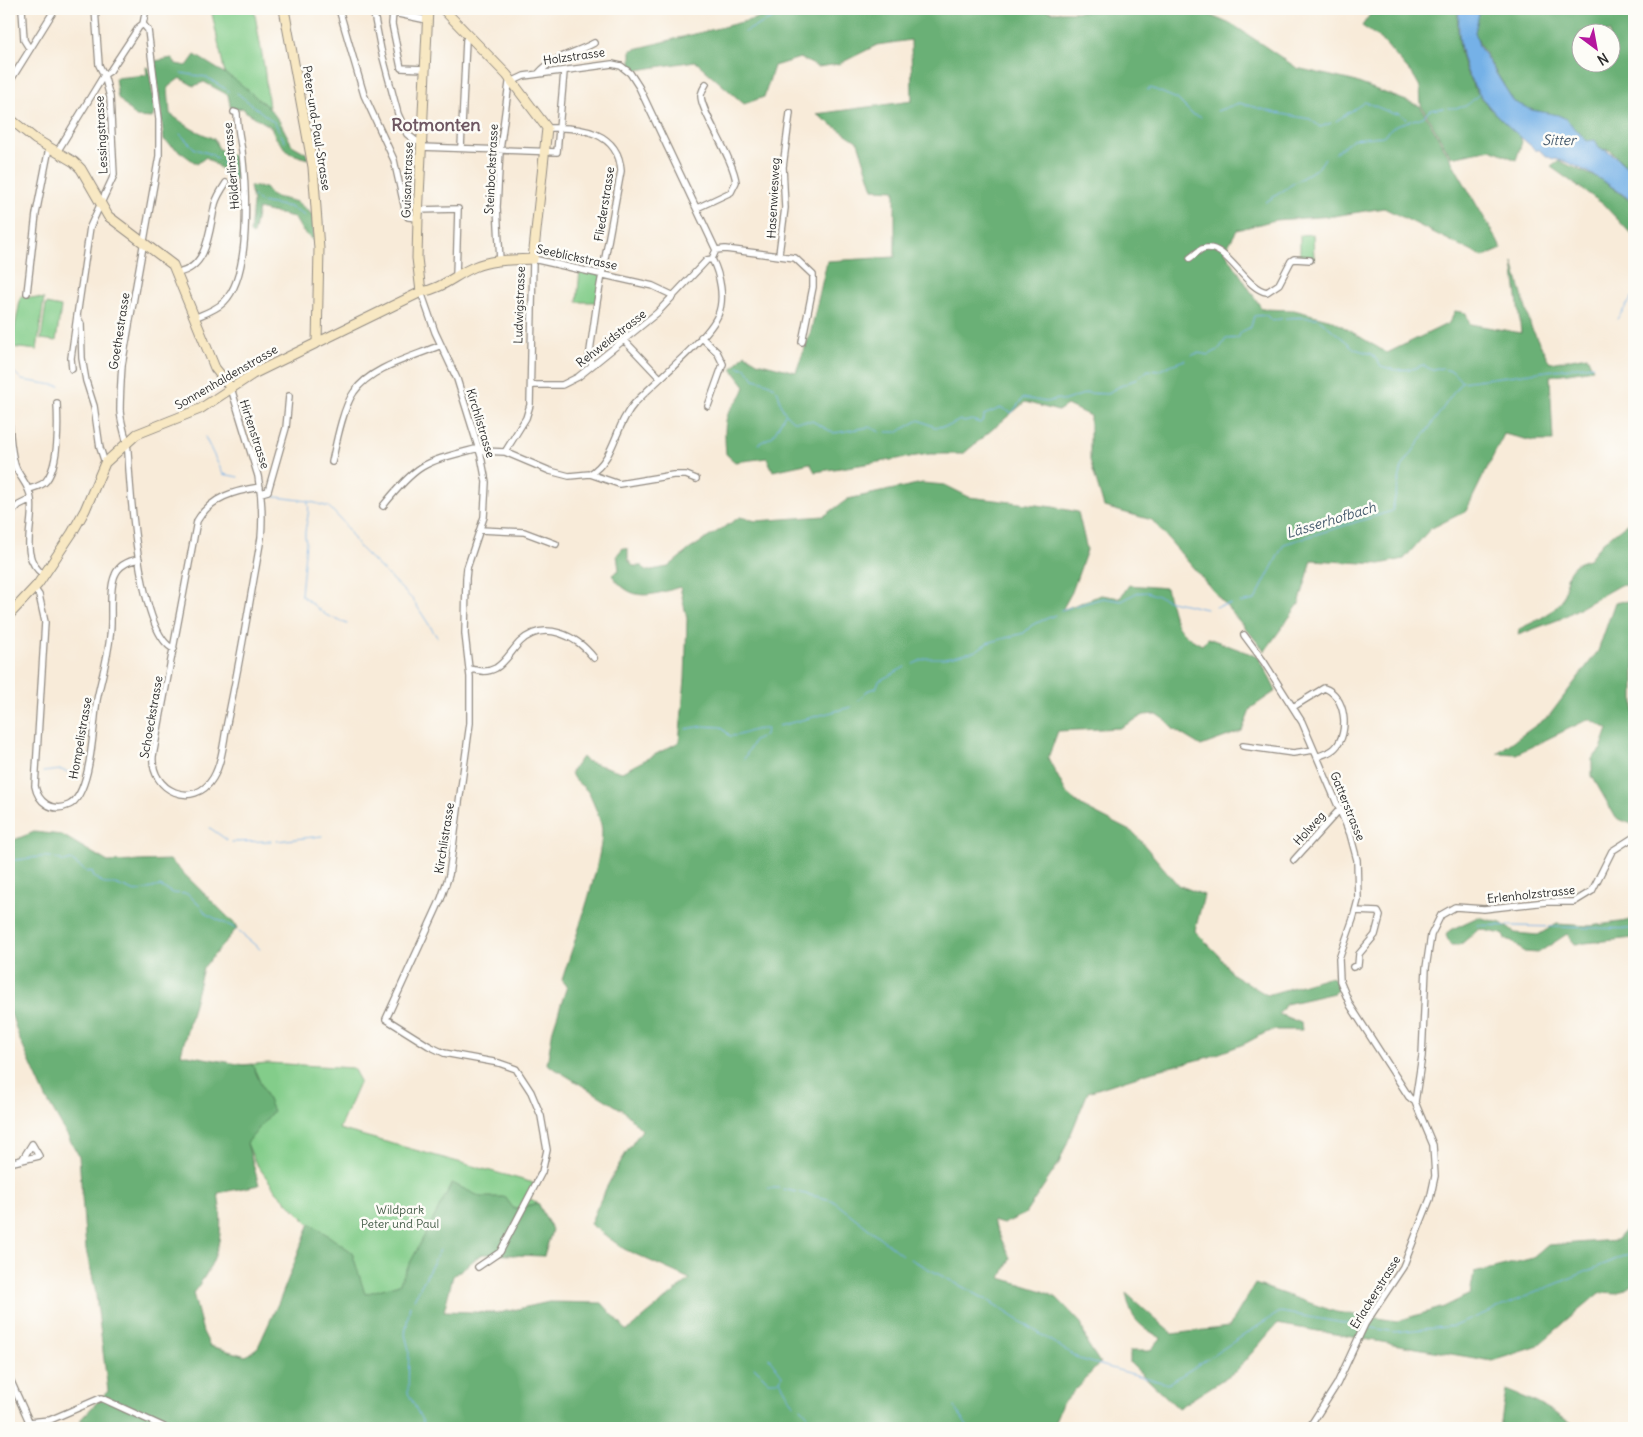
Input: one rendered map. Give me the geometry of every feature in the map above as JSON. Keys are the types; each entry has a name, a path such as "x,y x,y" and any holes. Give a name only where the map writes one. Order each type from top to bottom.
{"street":[{"path":"22,9 24,40 29,48"},
{"path":"9,83 55,9"},
{"name":"Lessingstrasse","path":"72,369 71,358 90,227 112,185 115,167 110,97 99,65 95,9"},
{"name":"Goethestrasse","path":"146,9 143,24 148,29 160,140 157,171 122,365 120,398 139,559 144,586 155,626 165,644 174,649"},
{"name":"Peter-und-Paul-Strasse","path":"284,9 314,167 318,236 317,342"},
{"path":"339,9 364,95 394,160 406,214 408,217 458,209 456,277"},
{"path":"427,20 374,9 381,50 398,114 408,134 421,144 461,148 557,152 564,72"},
{"name":"Guisanstrasse","path":"421,292 417,258 418,214 428,9"},
{"path":"443,9 511,80 547,128"},
{"path":"393,12 392,24 401,68 425,70"},
{"path":"27,293 36,214 53,150 104,75 110,71 138,26 143,24"},
{"path":"461,148 466,40 468,36"},
{"path":"538,74 552,60 577,52 594,43"},
{"name":"Holzstrasse","path":"511,80 518,77 612,64 621,66 630,73 650,108 716,250"},
{"name":"Steinbockstrasse","path":"500,261 497,207 500,150 508,85 511,80"},
{"path":"697,208 732,192 736,182 727,153 701,95 706,84"},
{"name":"Hölderlinstrasse","path":"194,318 210,312 224,302 234,288 239,267 245,236 246,197 237,113 234,112"},
{"name":"Hasenwiesweg","path":"779,254 785,208 784,167 790,113"},
{"path":"9,118 53,150 79,166 100,205 115,222 170,261 178,273 215,368 231,388"},
{"name":"Fliederstrasse","path":"547,128 589,132 603,137 614,147 620,158 621,171 589,358 592,365"},
{"name":"Ludwigstrasse","path":"505,452 526,418 531,385 530,326 533,259 547,128"},
{"path":"178,273 190,269 208,244 215,202 226,183"},
{"path":"590,474 604,464 627,413 718,316 721,300 716,267 712,259 716,250 726,249 779,254 795,258 813,275 813,287 802,342"},
{"path":"1190,258 1201,249 1216,250 1230,261 1253,287 1267,292 1273,290 1279,284 1294,258 1310,260"},
{"name":"Seeblickstrasse","path":"421,292 439,288 473,267 500,261 533,259 653,286 672,296"},
{"name":"Rehweidstrasse","path":"531,385 562,385 578,376 625,341 657,313 707,260 712,259"},
{"name":"Sonnenhaldenstrasse","path":"9,615 44,575 85,510 105,463 126,443 144,430 181,418 200,409 253,374 421,292"},
{"name":"Kirchlistrasse","path":"421,292 456,379 479,448 486,482 486,505 467,568 464,597 465,634 470,669 470,723 449,875 386,1019 429,1046 444,1053 499,1063 516,1069 532,1092 542,1116 547,1150 542,1172 500,1252 478,1267"},
{"name":"Lessingstrasse","path":"77,316 81,324 82,358 85,374 94,406 102,459 105,463"},
{"path":"700,337 718,352 723,364 722,374 708,406"},
{"path":"625,341 660,378"},
{"path":"332,462 337,436 353,393 366,380 381,370 441,345"},
{"name":"Hirtenstrasse","path":"231,388 261,490"},
{"path":"261,490 268,491 286,428 289,396"},
{"path":"29,489 42,485 50,474 57,434 57,402"},
{"path":"9,422 14,463 29,489 31,499 28,537 30,553 38,570 44,575"},
{"path":"383,506 417,468 446,456 479,448 483,451 505,452 550,471 569,476 590,474 619,484 673,475 686,475 696,479"},
{"name":"Schoeckstrasse","path":"261,490 263,512 261,538 233,696 217,770 205,788 192,794 182,794 164,787 152,766 174,649 197,521 206,507 226,494 261,490"},
{"path":"9,515 19,505 31,499"},
{"path":"480,530 524,532 556,544"},
{"name":"Hompelistrasse","path":"34,588 40,598 45,622 35,786 39,797 44,803 56,808 72,803 77,798 88,762 95,712 110,637 114,578 123,565 139,559"},
{"path":"470,669 486,672 496,668 526,637 552,630 565,634 594,658"},
{"name":"Gatterstrasse","path":"1244,634 1293,707 1314,750 1350,834 1357,860 1359,881 1355,911 1339,961 1341,987 1377,1048 1409,1097 1415,1102"},
{"path":"1293,707 1324,688 1338,701 1344,725 1341,739 1331,751 1317,757"},
{"path":"1243,746 1293,753 1314,750"},
{"name":"Holweg","path":"1294,860 1340,809"},
{"name":"Erlenholzstrasse","path":"1415,1102 1422,1056 1426,968 1432,935 1441,915 1455,907 1484,910 1546,902 1574,902 1592,891 1612,851 1634,837"},
{"path":"1353,967 1358,964 1359,954 1374,937 1380,916 1378,912 1370,910 1355,911"},
{"name":"Erlackerstrasse","path":"1309,1428 1337,1384 1365,1324 1403,1267 1430,1199 1435,1176 1434,1154 1430,1138 1415,1102"},
{"path":"9,1163 22,1160"},
{"path":"9,1377 31,1425 50,1420 101,1398 164,1427"}],"green space":[{"path":"211,9 254,9 269,108 225,74"},
{"path":"775,9 1043,9 1052,12 1195,9 1235,26 1297,68 1353,81 1420,106 1502,249 1483,257 1384,208 1334,216 1275,220 1237,230 1225,251 1262,309 1294,310 1332,320 1387,353 1449,323 1455,311 1466,313 1470,324 1521,333 1513,262 1531,327 1550,363 1587,356 1593,369 1550,376 1553,441 1533,441 1504,434 1466,511 1430,529 1404,559 1380,564 1312,560 1299,604 1265,651 1152,520 1104,507 1090,460 1090,416 1067,405 1058,411 1025,402 963,454 929,454 815,472 810,463 773,471 767,458 735,462 726,454 725,425 730,410 741,396 745,386 732,369 745,354 757,362 796,372 811,331 827,261 895,257 895,190 873,189 858,142 816,114 912,101 911,40 877,45 839,64 818,67 800,58 774,66 764,97 744,104 695,61 631,71 631,50 762,17"},
{"path":"1408,9 1458,9 1460,49 1464,66 1479,95 1490,109 1520,136 1522,142 1516,160 1491,149 1451,157 1421,105 1420,87 1415,78 1381,39 1362,26 1371,13 1407,11"},
{"path":"1480,9 1634,9 1634,170 1628,168 1610,150 1600,149 1587,141 1566,119 1558,115 1532,110 1514,102 1480,45 1475,32"},
{"path":"195,55 237,81 269,108 280,122 292,145 306,153 308,159 289,153 276,138 271,127 243,108 231,110 228,95 204,82 194,86 180,78 168,87 170,114 192,129 214,139 219,149 238,158 240,184 206,157 197,164 164,140 155,61 172,58 176,64 187,66"},
{"path":"146,67 149,68 155,113 152,118 136,117 118,98 115,78 147,75"},
{"path":"1559,161 1602,180 1634,204 1634,237 1603,204 1551,167"},
{"path":"250,186 265,188 272,196 297,202 313,215 314,241 303,232 294,217 258,209 253,235 250,233 253,203"},
{"path":"1313,234 1314,259 1303,258 1300,255 1300,235"},
{"path":"580,270 602,275 597,302 577,302"},
{"path":"21,296 44,299 37,350 11,347"},
{"path":"46,304 61,307 56,341 41,339"},
{"path":"922,483 945,485 969,497 1053,507 1078,512 1087,550 1072,592 1062,610 1101,595 1120,598 1129,585 1166,588 1173,615 1185,634 1202,645 1208,638 1259,657 1276,691 1251,708 1242,731 1201,746 1173,729 1168,722 1156,714 1144,715 1120,728 1058,731 1048,758 1067,794 1083,807 1134,833 1178,885 1204,895 1195,931 1218,954 1232,974 1267,995 1328,977 1334,978 1338,988 1334,993 1286,1004 1279,1014 1301,1023 1302,1030 1275,1030 1209,1057 1153,1071 1088,1092 1059,1163 1025,1214 1003,1224 993,1221 1010,1258 1001,1278 1043,1291 1057,1298 1081,1323 1087,1343 1100,1363 1062,1404 1052,1428 113,1428 80,1420 108,1391 95,1288 86,1250 79,1156 46,1098 20,1040 9,1008 9,842 34,832 62,835 108,862 170,860 238,927 203,968 181,1054 244,1065 252,1064 273,1111 247,1143 259,1185 218,1193 221,1221 218,1246 209,1269 193,1293 203,1332 210,1346 246,1356 258,1347 281,1297 310,1223 352,1252 365,1294 399,1284 452,1183 481,1197 505,1197 514,1209 538,1203 552,1230 544,1256 482,1254 453,1276 444,1311 499,1313 549,1302 602,1303 627,1331 690,1279 624,1249 590,1224 613,1175 642,1130 624,1111 547,1064 553,1029 567,986 562,980 594,877 602,837 601,824 592,799 571,772 582,757 586,761 622,772 679,742 685,679 687,619 680,587 660,593 643,595 627,590 612,575 619,570 617,555 623,548 628,549 628,560 633,566 642,566 646,571 668,567 690,549 740,517 756,521 824,516 848,499"},
{"path":"1634,518 1634,586 1620,585 1560,619 1518,635 1519,629 1546,615 1559,604 1569,572 1573,567 1579,562 1589,559 1602,543"},
{"path":"1634,589 1634,825 1616,818 1592,776 1592,759 1601,749 1608,729 1589,719 1516,754 1497,753 1549,716 1598,651 1615,602 1630,601"},
{"path":"1478,917 1501,923 1515,933 1538,935 1557,924 1590,926 1634,920 1634,938 1575,944 1567,934 1538,953 1524,952 1512,941 1505,939 1502,934 1479,929 1460,945 1450,945 1446,935 1450,930"},
{"name":"Wildpark Peter und Paul","path":"268,1063 353,1068 360,1081 339,1129 534,1183 527,1197 538,1203 552,1230 544,1256 492,1248 453,1274 362,1302 310,1225 277,1192 255,1162 241,1129 236,1069 244,1065"},
{"path":"1634,1227 1634,1284 1617,1294 1599,1293 1536,1347 1492,1361 1277,1324 1236,1371 1178,1408 1130,1363 1130,1351 1150,1351 1161,1338 1141,1325 1133,1316 1126,1293 1172,1334 1229,1327 1255,1284 1336,1312 1397,1321 1444,1307 1470,1294 1474,1273 1533,1258 1548,1245 1616,1240 1626,1229"},
{"path":"1506,1390 1537,1403 1581,1428 1500,1428"}],"water":[{"name":"Sitter","path":"1459,9 1480,9 1475,32 1479,46 1514,102 1532,110 1558,115 1566,119 1587,141 1595,140 1600,149 1610,152 1634,171 1634,203 1584,170 1566,162 1549,158 1538,149 1537,151 1488,106 1468,74 1462,55 1459,34"}],"waterway":[{"path":"744,32 782,14 783,9"},
{"path":"181,73 206,77 229,91"},
{"path":"1147,90 1151,88 1177,99 1193,115 1201,117"},
{"path":"237,93 275,123 285,142"},
{"path":"1448,108 1465,106 1479,94"},
{"path":"1336,121 1365,102 1394,114 1398,113 1407,119"},
{"path":"1217,111 1239,103 1276,113 1310,119 1320,127 1331,123"},
{"path":"1335,153 1353,139 1383,136 1396,125 1423,117 1430,110 1444,108"},
{"path":"180,134 195,149 211,154 228,167 237,178"},
{"path":"1288,187 1319,167 1325,158"},
{"path":"1266,202 1287,188"},
{"path":"253,196 260,202 290,207 305,216"},
{"name":"Lässerhofbach","path":"1617,319 1634,295"},
{"path":"1192,355 1198,353 1209,355 1219,349 1226,339 1238,338 1241,332 1251,327 1254,316 1266,315 1272,321 1289,318 1318,318 1355,349 1372,354 1381,366 1395,370 1412,369 1423,365 1432,370 1437,368 1452,371 1461,381"},
{"path":"886,432 898,432 919,420 935,427 949,426 960,420 964,422 972,420 980,423 984,419 984,415 1001,408 1012,413 1023,398 1046,402 1059,399 1063,401 1087,393 1107,394 1148,370 1158,371 1185,360"},
{"path":"9,364 22,380 60,386"},
{"name":"Lässerhofbach","path":"1239,603 1255,600 1284,544 1392,511 1402,467 1461,382 1593,365"},
{"path":"738,367 746,368 754,379 773,387 777,391 786,414 793,421 812,421 834,433 870,427 880,432"},
{"path":"758,444 773,436 785,414"},
{"path":"205,437 223,474 238,477"},
{"path":"269,496 308,501 329,507 343,522 360,548 413,600 437,637"},
{"path":"308,502 301,595 326,615 347,624"},
{"name":"Lässerhofbach","path":"1061,610 1103,598 1122,601 1136,593 1147,592 1171,601 1206,609"},
{"name":"Lässerhofbach","path":"1215,607 1231,604"},
{"name":"Lässerhofbach","path":"913,664 926,658 945,658 976,651 987,643 1024,633 1032,625 1055,615"},
{"name":"Lässerhofbach","path":"858,701 867,691 876,688 879,681 905,667"},
{"name":"Lässerhofbach","path":"779,726 851,707"},
{"name":"Lässerhofbach","path":"686,729 703,726 721,727 730,736 767,729 764,736 754,741 744,759"},
{"path":"43,772 61,770 79,775"},
{"path":"9,778 14,775"},
{"path":"210,828 227,840"},
{"path":"277,841 322,836"},
{"path":"232,842 271,841"},
{"path":"9,860 44,857 51,857 64,862 71,860 87,872 92,871 94,877 105,884 115,884 136,892 160,886 172,893 188,894 200,906"},
{"path":"202,908 206,914 233,927 260,949"},
{"path":"1477,925 1634,929"},
{"path":"768,1188 779,1188"},
{"path":"783,1189 832,1200 902,1255"},
{"path":"414,1299 440,1250"},
{"path":"1368,1327 1394,1332 1454,1326 1634,1252"},
{"path":"910,1259 987,1300"},
{"path":"989,1301 1079,1359 1168,1384 1280,1312 1361,1326"},
{"path":"410,1305 405,1334 409,1350 408,1393 426,1428"},
{"path":"769,1358 782,1375 780,1381 794,1405"},
{"path":"754,1367 768,1381 779,1381"},
{"path":"955,1407 968,1428"},
{"path":"801,1408 819,1428"}],"district":[{"name":"Rotmonten","path":"436,124"}]}
